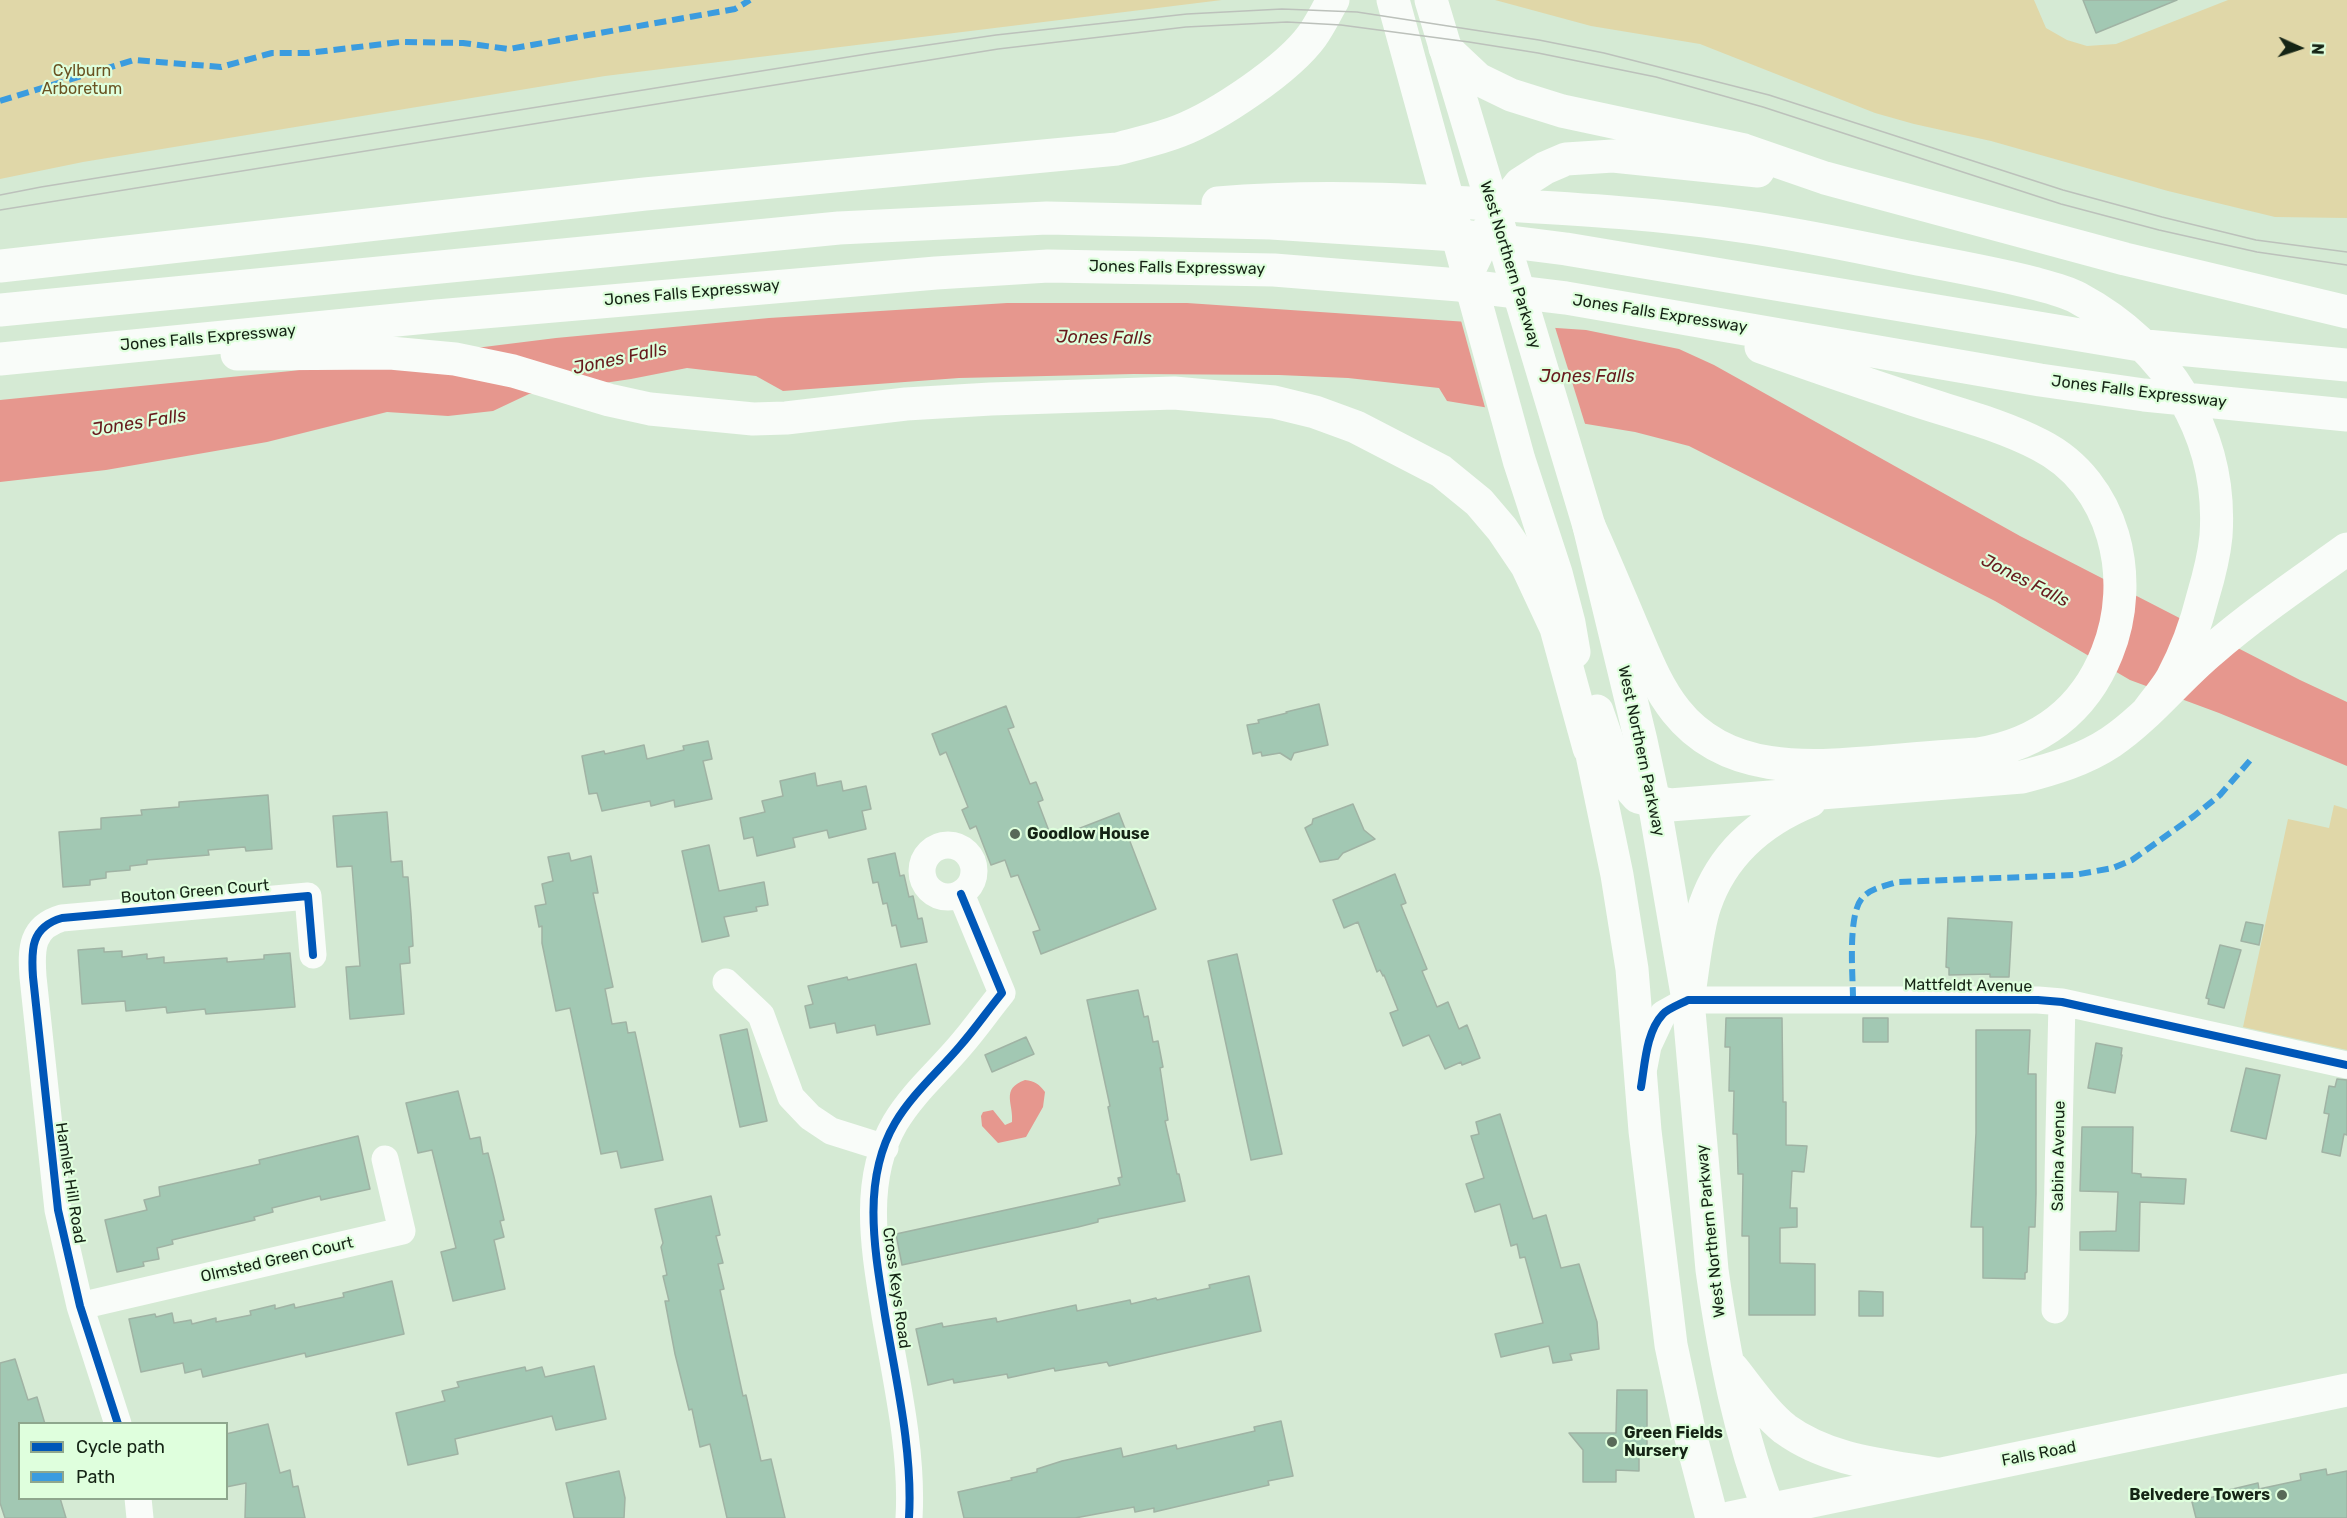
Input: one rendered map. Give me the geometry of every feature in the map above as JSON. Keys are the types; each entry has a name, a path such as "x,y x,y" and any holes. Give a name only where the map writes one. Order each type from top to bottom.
{"main road":[{"path":"0,266 645,194 1117,149 1178,132 1202,121 1258,85 1312,36 1333,0"},
{"path":"1393,2 1519,460 1556,573 1569,623 1620,777 1638,797 1654,802 1682,805 2022,777 2059,767 2111,742 2148,711 2209,651 2273,601 2347,549"},
{"name":"West Northern Parkway","path":"1433,3 1589,526 1654,802 1688,1000 1712,1270 1727,1362 1751,1457 1771,1514"},
{"path":"1445,48 1478,79 1511,95 1562,111 1744,150 1825,178 2125,259 2347,312"},
{"path":"1467,274 1495,216 1520,184 1545,168 1566,159 1613,156 1825,178"},
{"path":"0,310 839,228 1047,218 1269,199 1330,197 1579,210 1745,227 1931,261 1999,274 2076,297 2135,337 2166,369 2195,417 2213,475 2216,504 2213,558 2187,648 2171,680 2148,711"},
{"path":"1047,218 1271,223 1467,237 1682,267 2146,346 2347,365"},
{"name":"Jones Falls Expressway","path":"15,357 842,279 1048,266 1274,270 1459,285 1555,297 2040,380 2144,395 2347,415"},
{"path":"1589,526 1651,669 1671,703 1688,725 1712,742 1742,756 1771,764 1826,766 2003,750 2028,740 2066,716 2098,675 2117,625 2120,599 2116,547 2106,514 2090,487 2066,463 2041,445 2000,428 1675,316"},
{"path":"15,357 390,353 480,363 609,400 650,409 753,418 786,418 906,404 980,399 1174,393 1274,402 1315,412 1356,427 1442,471 1479,502 1516,547 1544,598 1561,642 1589,748 1617,875 1630,957 1659,1260 1671,1345 1689,1430 1712,1518"},
{"path":"1569,623 1589,748"},
{"path":"1688,1000 1704,907 1717,876 1726,863 1745,841 1780,814 1833,792"},
{"path":"1727,1362 1784,1428 1820,1449 1860,1462 1936,1474"},
{"name":"Falls Road","path":"1731,1518 1771,1514 1936,1474 2347,1390"}],"street":[{"name":"Cross Keys Road","path":"909,1518 911,1494 904,1436 873,1225 877,1178 894,1124 915,1094 961,1046 1002,993 961,894"},
{"name":"Bouton Green Court","path":"34,939 48,922 62,918 308,896 314,955"},
{"name":"Hamlet Hill Road","path":"34,939 33,977 53,1177 80,1306 117,1422"},
{"path":"726,982 761,1015 791,1097 810,1117 831,1131 885,1148"},
{"name":"Mattfeldt Avenue","path":"1688,1000 1900,999 2062,1002 2347,1065"},
{"path":"1641,1087 1648,1046 1656,1026 1663,1014 1688,1000"},
{"name":"Sabina Avenue","path":"2055,1310 2062,1002"},
{"name":"Olmsted Green Court","path":"80,1306 402,1231 385,1159"},
{"path":"138,1500 140,1518"}],"green space":[{"name":"Cylburn Arboretum","path":"0,0 1222,0 605,76 83,162 0,179"},
{"path":"1495,0 2034,0 2046,28 2067,40 2087,46 2116,44 2228,0 2347,0 2347,218 2275,217 2168,191 1991,141 1875,113 1700,44 1591,26"},
{"path":"2334,805 2347,809 2347,1050 2243,1027 2288,819 2329,828"}],"water":[{"name":"Jones Falls","path":"1007,303 1187,303 1586,330 1679,349 1714,365 2020,536 2347,702 2347,766 2219,713 2130,680 1995,601 1689,446 1635,432 1447,401 1439,388 1348,378 1134,374 959,378 783,391 756,376 687,368 529,394 493,411 448,416 387,412 267,442 106,470 0,482 0,400 291,371 556,338 769,318"},
{"path":"1025,1080 1037,1083 1045,1092 1043,1107 1026,1137 998,1143 982,1126 981,1116 983,1112 993,1110 1005,1125 1012,1122 1010,1092 1017,1084"}],"pier":[{"path":"1460,317 1554,324 1586,427 1486,411"}],"building":[{"path":"2083,0 2177,0 2096,33"},
{"path":"1319,704 1328,745 1294,753 1291,760 1280,753 1262,756 1261,752 1253,754 1247,725"},
{"name":"Goodlow House","path":"1006,706 1014,727 1008,729 1030,784 1036,782 1043,800 1038,802 1052,839 1119,813 1156,909 1041,954 1033,932 1040,930 1018,875 1011,877 1005,860 991,865 976,826 970,829 962,810 968,807 946,752 940,755 932,734"},
{"path":"708,741 712,759 703,761 712,799 675,807 674,800 651,806 650,801 602,811 597,793 589,794 582,756 604,751 605,754 644,745 647,759 684,750 683,746"},
{"path":"815,773 817,786 841,781 843,791 866,786 871,809 862,811 866,829 829,838 827,830 793,838 795,847 757,856 753,837 744,839 740,818 765,812 762,801 783,796 780,781"},
{"path":"268,795 272,849 246,851 245,847 208,850 209,855 147,860 147,864 130,866 130,870 106,872 106,878 90,880 90,885 63,887 59,832 101,829 101,818 142,815 141,810 179,807 179,802"},
{"path":"1353,804 1364,830 1375,839 1343,853 1338,859 1320,862 1305,828 1312,824 1313,819"},
{"path":"387,812 391,862 402,861 403,877 408,877 413,946 409,947 410,963 400,964 404,1014 350,1019 346,967 360,966 352,866 337,867 333,816"},
{"path":"709,845 719,891 764,882 768,905 756,907 757,911 724,917 729,936 702,942 682,851"},
{"path":"569,853 571,861 591,856 598,893 593,893 613,987 605,989 612,1024 626,1022 628,1033 635,1032 663,1160 621,1168 617,1151 601,1154 570,1008 556,1011 542,943 542,926 539,927 535,906 546,904 542,884 553,881 548,857"},
{"path":"895,853 900,876 904,875 909,897 913,896 918,919 922,918 927,942 901,947 896,925 892,926 887,903 883,904 878,882 873,883 868,859"},
{"path":"1395,874 1406,903 1401,905 1427,969 1422,971 1437,1007 1448,1002 1459,1029 1467,1025 1480,1058 1462,1065 1461,1062 1445,1069 1429,1035 1403,1046 1390,1013 1398,1010 1384,975 1380,970 1377,972 1358,922 1344,928 1333,900"},
{"path":"1948,918 2012,922 2009,977 1990,977 1990,974 1949,975 1949,968 1946,967"},
{"path":"2246,922 2263,925 2259,945 2241,941"},
{"path":"2220,945 2241,950 2224,1008 2208,1004 2209,999 2206,998"},
{"path":"104,948 104,952 122,951 122,957 147,954 147,959 164,957 164,963 227,958 227,962 264,959 264,955 290,953 295,1007 206,1014 205,1009 167,1013 166,1007 126,1011 125,1001 82,1004 78,950"},
{"path":"1237,954 1282,1154 1251,1160 1208,961"},
{"path":"916,964 930,1024 877,1035 875,1025 837,1033 835,1023 810,1028 805,1006 813,1004 808,986 847,977 848,980"},
{"path":"1138,990 1144,1017 1148,1016 1153,1042 1158,1041 1168,1120 1165,1121 1185,1201 902,1265 896,1234 1120,1185 1118,1178 1122,1177 1108,1107 1110,1106 1087,1000"},
{"path":"1726,1018 1782,1018 1786,1145 1807,1146 1804,1172 1792,1171 1790,1208 1797,1208 1797,1227 1780,1228 1780,1263 1815,1264 1815,1315 1749,1315 1749,1236 1742,1236 1743,1174 1738,1174 1737,1134 1733,1134 1734,1091 1729,1091 1730,1047 1725,1047"},
{"path":"1863,1018 1888,1018 1888,1042 1863,1042"},
{"path":"747,1029 767,1121 740,1127 720,1035"},
{"path":"1976,1030 2030,1030 2028,1074 2036,1074 2036,1194 2035,1227 2029,1227 2025,1279 1983,1278 1983,1227 1971,1227 1976,1133"},
{"path":"1026,1037 1034,1054 992,1072 985,1055"},
{"path":"2096,1043 2122,1048 2115,1093 2088,1088"},
{"path":"2246,1068 2280,1075 2266,1139 2231,1131"},
{"path":"2337,1079 2347,1080 2347,1135 2344,1134 2340,1156 2322,1152 2329,1114 2324,1113 2329,1086 2335,1087"},
{"path":"458,1091 470,1139 480,1137 483,1154 488,1153 494,1177 504,1220 500,1221 504,1237 494,1240 505,1289 453,1301 441,1252 456,1248 432,1150 418,1153 406,1103"},
{"path":"1500,1114 1533,1219 1546,1215 1561,1268 1579,1264 1597,1322 1599,1349 1570,1354 1572,1360 1553,1363 1549,1346 1501,1357 1495,1334 1543,1323 1525,1257 1520,1258 1517,1244 1511,1246 1500,1204 1475,1212 1466,1184 1484,1178 1471,1136 1479,1134 1476,1122"},
{"path":"2082,1127 2133,1127 2132,1173 2141,1174 2141,1177 2186,1179 2184,1204 2140,1202 2139,1251 2080,1250 2080,1232 2116,1231 2118,1192 2080,1191"},
{"path":"358,1136 370,1189 321,1200 320,1196 272,1208 273,1212 254,1217 255,1220 172,1240 173,1244 157,1248 159,1259 143,1262 144,1266 117,1272 105,1220 147,1210 144,1200 160,1196 159,1187 260,1164 259,1160"},
{"path":"711,1196 720,1235 716,1236 723,1263 718,1264 724,1289 720,1290 743,1396 746,1395 761,1461 771,1459 785,1518 727,1518 710,1444 700,1447 692,1409 689,1410 675,1354 665,1301 669,1301 663,1276 667,1275 661,1247 663,1243 655,1209"},
{"path":"1249,1276 1261,1331 1109,1366 1107,1362 1055,1371 1054,1368 1008,1378 1007,1374 954,1383 953,1379 928,1385 916,1329 942,1323 943,1327 996,1318 997,1322 1076,1305 1077,1311 1130,1300 1131,1304 1156,1298 1157,1300"},
{"path":"392,1281 404,1334 306,1357 305,1353 203,1377 201,1369 185,1373 183,1363 141,1372 129,1319 172,1313 174,1323 191,1320 192,1324 216,1318 216,1322 251,1315 250,1311 275,1305 275,1309 294,1304 295,1308 344,1297 343,1293"},
{"path":"1859,1291 1883,1292 1883,1316 1859,1316"},
{"path":"15,1359 28,1400 37,1397 44,1422 18,1422 18,1500 61,1500 66,1518 5,1518 0,1503 0,1363"},
{"path":"594,1366 606,1419 556,1430 552,1416 455,1439 458,1454 408,1465 396,1413 445,1401 442,1391 459,1387 457,1382 525,1367 526,1371 542,1367 545,1377"},
{"name":"Green Fields Nursery","path":"1617,1390 1647,1390 1647,1450 1639,1450 1639,1471 1616,1470 1616,1482 1583,1482 1583,1450 1569,1433 1616,1433"},
{"path":"1281,1421 1293,1476 1268,1481 1269,1485 1154,1512 1154,1508 1135,1512 1134,1507 1075,1518 964,1518 958,1492 1012,1480 1011,1478 1037,1472 1037,1469 1062,1461 1121,1448 1123,1457 1176,1445 1177,1449 1255,1431 1254,1427"},
{"path":"268,1424 280,1473 290,1470 293,1487 298,1486 305,1518 245,1518 246,1483 228,1487 228,1434"},
{"name":"Belvedere Towers","path":"2326,1469 2327,1475 2347,1471 2347,1518 2196,1518 2192,1502 2217,1496 2216,1493 2258,1483 2259,1489 2301,1480 2300,1474"},
{"path":"619,1471 625,1498 624,1518 574,1518 566,1483"}],"tram line":[{"path":"0,195 996,35 1187,14 1282,9 1357,12 1539,40 1604,53 1769,95 2063,190 2162,217 2256,240 2347,252"},
{"path":"0,210 998,49 1186,27 1287,22 1341,25 1469,42 1538,53 1656,77 1763,107 2061,204 2159,230 2257,252 2347,265"}],"marked path":[{"path":"0,101 134,60 221,67 272,53 308,53 400,42 463,43 509,49 735,9 750,0"},
{"path":"1853,999 1852,945 1855,916 1858,905 1870,891 1897,882 2074,875 2113,868 2132,860 2194,816 2220,795 2253,757"}],"cycle path":[{"path":"909,1518 910,1493 906,1442 878,1267 874,1193 884,1145 895,1123 926,1083 966,1040 1002,993 961,894"},
{"path":"117,1422 80,1306 58,1210 33,977 32,957 35,940 44,927 62,918 308,896 313,955"},
{"path":"1641,1087 1647,1049 1657,1021 1663,1014 1688,1000 2038,1000 2062,1002 2347,1065"}],"place":[{"name":"Goodlow House","path":"1015,834"},
{"name":"Green Fields Nursery","path":"1612,1442"},
{"name":"Belvedere Towers","path":"2282,1495"}]}
